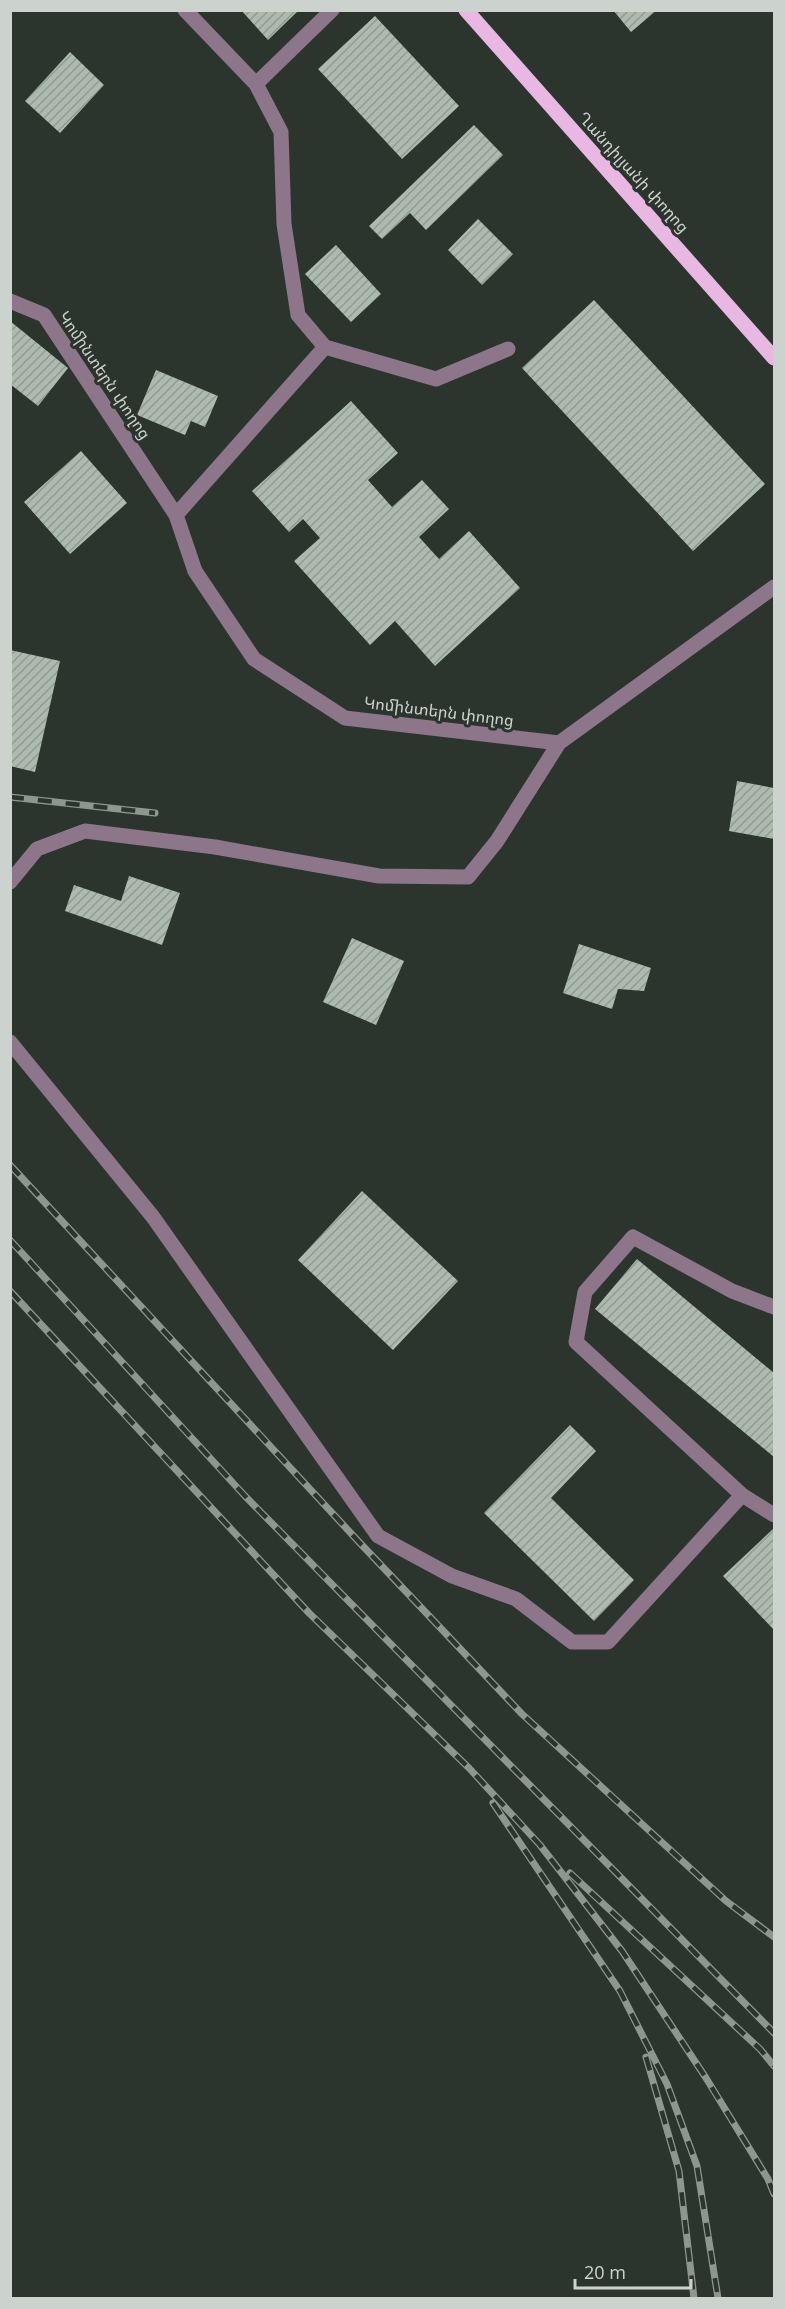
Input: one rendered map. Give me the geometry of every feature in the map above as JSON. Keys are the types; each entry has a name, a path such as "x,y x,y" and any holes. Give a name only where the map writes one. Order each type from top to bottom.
{"main road":[{"name":"Ղանդիլյանի փողոց","path":"466,10 774,358"}],"street":[{"path":"185,10 256,84 281,132 285,224 298,315 325,347 436,379 508,349"},
{"path":"256,84 332,10"},
{"name":"Կոմինտերն փողոց","path":"10,301 44,315 176,515 195,572 254,659 345,718 559,743"},
{"path":"176,515 325,347"},
{"path":"10,882 37,849 85,831 216,847 379,876 468,877 497,841 559,743 774,587"},
{"path":"10,1042 153,1217 378,1536 452,1576 516,1599 572,1642 608,1642 742,1495"},
{"path":"774,1307 732,1291 633,1237 585,1292 576,1342 742,1495 774,1515"}],"building":[{"path":"241,10 299,10 268,40"},
{"path":"613,10 657,10 631,32"},
{"path":"375,16 459,106 402,159 318,69"},
{"path":"70,52 104,85 60,133 25,101"},
{"path":"474,125 503,155 426,230 410,213 382,239 369,226"},
{"path":"478,219 513,254 482,285 448,250"},
{"path":"336,245 381,294 351,322 305,274"},
{"path":"594,300 765,484 693,551 522,368"},
{"path":"10,321 68,368 38,406 10,384"},
{"path":"156,370 218,396 205,427 191,421 185,435 137,415"},
{"path":"351,401 398,453 368,480 392,507 422,480 449,509 419,537 439,559 469,531 520,588 435,666 395,621 370,645 294,561 320,538 303,519 289,532 252,491"},
{"path":"81,451 127,503 70,554 24,502"},
{"path":"10,650 60,661 35,772 10,766"},
{"path":"737,781 774,788 774,839 729,831"},
{"path":"129,876 180,893 162,945 65,911 74,885 121,901"},
{"path":"352,938 404,961 376,1025 323,1002"},
{"path":"579,944 651,968 644,991 618,989 612,1009 563,993"},
{"path":"362,1191 458,1281 393,1350 298,1260"},
{"path":"637,1259 774,1373 774,1457 595,1309"},
{"path":"570,1425 596,1451 551,1498 634,1580 594,1621 484,1513"},
{"path":"773,1529 774,1531 774,1630 723,1576"}],"railway":[{"path":"10,797 155,813"},
{"path":"10,1165 359,1542 522,1714 726,1901 774,1937"},
{"path":"10,1240 245,1496 774,2033"},
{"path":"10,1291 309,1613 469,1768 540,1845 622,1951 706,2078 768,2179 774,2194"},
{"path":"493,1803 620,1991 667,2084 697,2166 718,2298"},
{"path":"570,1873 760,2049 774,2066"},
{"path":"646,2057 679,2171 694,2298"}]}
